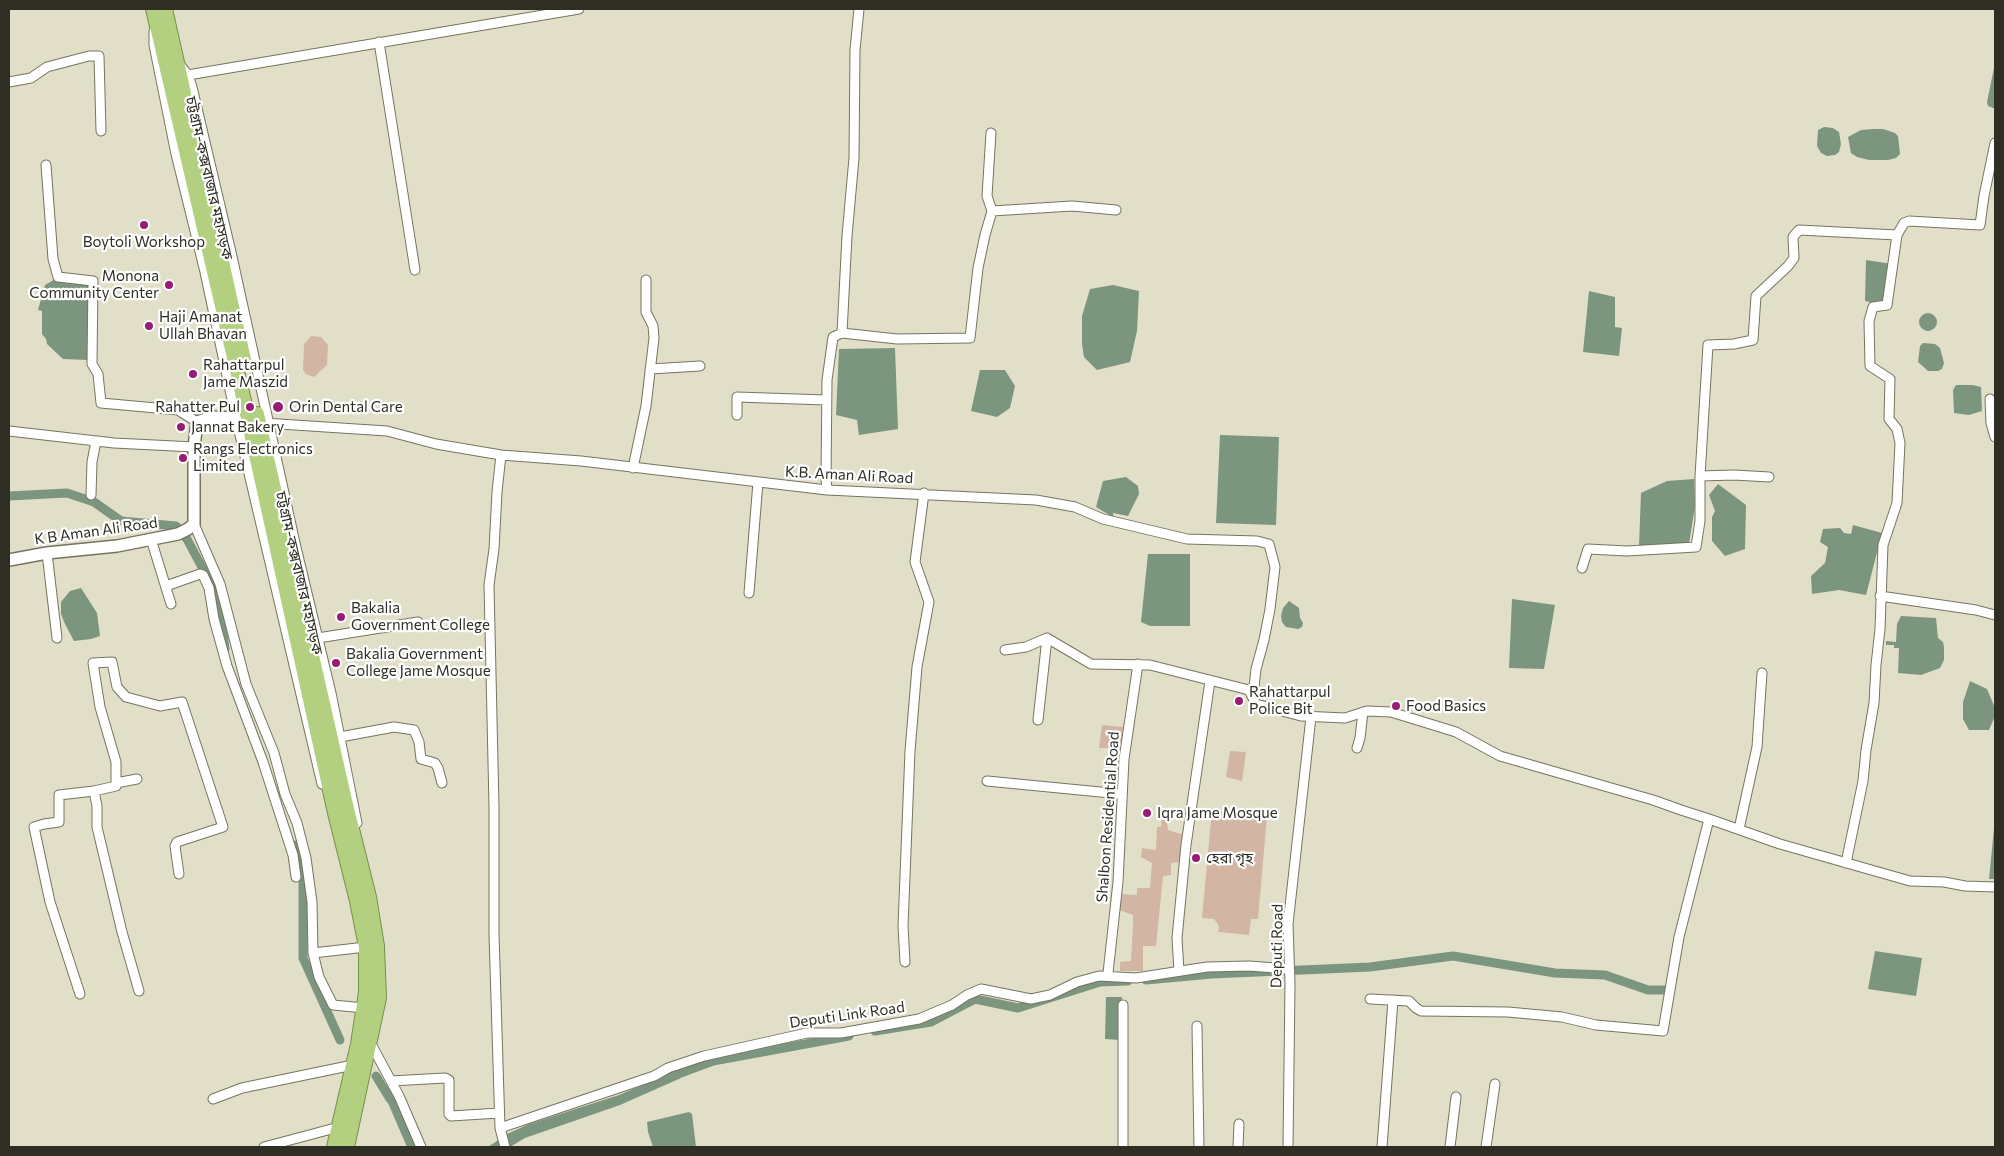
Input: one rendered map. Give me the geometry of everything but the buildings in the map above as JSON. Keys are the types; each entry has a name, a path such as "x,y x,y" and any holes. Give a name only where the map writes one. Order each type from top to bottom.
{"highway":[{"name":"চট্টগ্রাম-কক্সবাজার মহাসড়ক","path":"153,9 163,17 177,61 358,872 366,948 366,992 358,1044 334,1147"},
{"name":"চট্টগ্রাম-কক্সবাজার মহাসড়ক","path":"163,17 248,418 331,793 358,872 369,897 376,946 379,998 347,1147"}],"street":[{"path":"188,75 579,9"},
{"path":"842,333 847,236 854,158 855,50 859,9"},
{"path":"163,17 154,45 178,164 206,272 320,775 324,787 331,793"},
{"path":"379,42 415,270"},
{"path":"9,82 31,78 47,67 89,56 99,56 101,131"},
{"path":"177,61 188,75 199,116 267,424 318,638 365,858 358,872"},
{"path":"828,490 826,479 826,400 833,337 842,333 897,339 970,338 978,268 992,211 987,196 991,133"},
{"path":"1846,863 1863,781 1874,703 1880,629 1883,545 1897,503 1900,443 1897,429 1889,419 1890,379 1870,366 1869,321 1873,308 1887,305 1897,235 1904,223 1909,221 1980,225 1995,143"},
{"path":"46,165 53,258 58,277 92,281 92,364 98,374 101,403 178,410 197,422"},
{"path":"992,211 1072,206 1116,210"},
{"path":"1582,568 1588,549 1627,551 1696,547 1700,522 1700,476 1708,345 1734,344 1753,340 1756,296 1794,258 1793,237 1798,230 1897,235"},
{"path":"633,468 646,406 653,326 646,312 646,280"},
{"path":"650,369 700,366"},
{"path":"737,415 737,397 826,400"},
{"path":"1990,399 1991,423 1995,437"},
{"path":"197,422 212,417 239,418"},
{"path":"197,422 187,529 220,584 246,684 274,753 285,794 297,823 306,858 312,902 313,954 318,977 333,1005 364,1008"},
{"name":"K.B. Aman Ali Road","path":"267,424 287,423 387,431 436,444 501,455 581,461 828,490 924,493 994,499 1036,500 1076,506 1103,519 1187,539 1257,541 1269,544 1275,567 1270,609 1256,669 1253,697"},
{"path":"9,431 96,441 194,447"},
{"path":"91,494 92,462 96,441"},
{"path":"501,455 494,549 489,585 494,808 494,934 499,1114 505,1147"},
{"path":"1700,476 1768,477"},
{"path":"749,593 758,482"},
{"path":"905,962 903,926 910,751 917,667 929,602 915,562 924,493"},
{"name":"K B Aman Ali Road","path":"9,560 47,553 117,546 187,529"},
{"path":"150,539 171,604"},
{"path":"47,553 57,638"},
{"path":"166,586 200,574 203,575 209,588 214,619 227,666 263,762 293,855 296,877"},
{"path":"1880,596 1976,610 1995,615"},
{"path":"318,638 418,622"},
{"path":"1047,638 1091,664 1138,664 1249,690 1256,704 1269,709 1311,717 1345,718 1363,712 1391,712 1456,732 1500,756 1653,800 1780,844 1910,881 1995,887"},
{"path":"1005,650 1018,649 1047,638"},
{"path":"1038,720 1047,638"},
{"path":"80,994 50,902 34,827 59,822 59,795 94,791 116,786 116,762 100,707 93,662 112,662 117,687 126,697 160,706 182,702 223,827 177,842 175,846 179,874"},
{"name":"Shalbon Residential Road","path":"1108,973 1118,882 1124,759 1138,664"},
{"path":"1738,829 1757,747 1762,673"},
{"path":"1179,971 1178,924 1190,810 1198,770 1210,681"},
{"path":"1357,748 1363,712"},
{"name":"Deputi Road","path":"1288,1147 1288,924 1311,717"},
{"path":"340,737 394,727 414,730 419,742 421,758 435,763 442,783"},
{"path":"116,783 137,779"},
{"path":"987,780 1122,794"},
{"path":"94,791 97,806 97,827 122,932 139,991"},
{"path":"1370,999 1408,1001 1421,1011 1508,1012 1562,1017 1596,1025 1663,1031 1679,937 1709,818"},
{"path":"313,954 366,948"},
{"name":"Deputi Link Road","path":"501,1132 704,1056 807,1033 841,1032 918,1019 952,1005 967,995 982,990 1031,999 1050,995 1099,976 1136,978 1207,967 1248,966 1289,969"},
{"path":"1382,1147 1393,1000"},
{"path":"1123,1005 1123,1147"},
{"path":"1196,1026 1199,1147"},
{"path":"370,1042 391,1081 421,1147"},
{"path":"213,1098 242,1088 353,1065"},
{"path":"391,1081 445,1078 449,1080 449,1114 451,1116 499,1114"},
{"path":"1486,1147 1495,1084"},
{"path":"1450,1147 1456,1097"},
{"path":"1238,1147 1239,1124"},
{"path":"264,1147 338,1127"}],"shaded area":[{"path":"1995,63 1995,108 1993,108 1988,106 1987,102"},
{"path":"1824,127 1833,128 1839,132 1841,144 1839,152 1835,155 1827,156 1821,153 1817,146 1818,130"},
{"path":"1883,129 1898,136 1900,154 1896,158 1869,160 1857,157 1851,153 1848,137 1861,130"},
{"path":"1866,260 1892,264 1885,301 1878,304 1865,301"},
{"path":"57,278 89,282 88,360 63,359 47,344 42,334 42,311 38,310 45,285"},
{"path":"1113,285 1139,291 1137,331 1130,362 1097,370 1084,357 1082,316 1090,289"},
{"path":"1589,291 1615,297 1615,327 1622,328 1619,356 1583,352"},
{"path":"1928,313 1934,316 1937,322 1934,328 1928,331 1922,328 1919,322 1922,316"},
{"path":"311,336 321,337 328,345 327,365 314,377 306,374 303,370 304,344"},
{"path":"1923,343 1935,344 1940,348 1944,363 1942,369 1928,371 1918,362 1920,346"},
{"path":"895,348 898,429 859,435 857,420 836,415 839,349"},
{"path":"980,370 1005,370 1015,386 1010,408 997,417 971,411"},
{"path":"1956,385 1981,387 1982,411 1969,415 1954,413 1953,390"},
{"path":"1220,435 1279,437 1276,525 1216,523"},
{"path":"1126,477 1138,486 1139,494 1128,516 1113,513 1114,518 1096,507 1103,481"},
{"path":"1694,479 1695,506 1689,544 1639,546 1641,493 1667,481"},
{"path":"1718,484 1746,505 1745,549 1725,556 1712,541 1712,517 1715,511 1709,495"},
{"path":"1853,525 1882,533 1866,595 1839,590 1812,594 1811,576 1825,563 1828,547 1820,542 1823,529 1840,528 1844,533 1851,534"},
{"path":"1148,554 1190,554 1190,626 1150,626 1141,622"},
{"path":"81,588 97,613 100,636 74,641 61,614 61,602 70,591"},
{"path":"1512,599 1555,605 1544,669 1509,668"},
{"path":"1289,601 1299,608 1300,618 1303,623 1302,627 1298,629 1286,627 1282,622 1283,608"},
{"path":"1901,616 1936,618 1938,638 1943,642 1944,647 1944,660 1940,668 1921,675 1898,673 1899,648 1894,648 1894,645 1886,645 1886,641 1896,642 1897,624"},
{"path":"1970,681 1987,689 1995,708 1995,716 1989,730 1969,730 1963,719 1963,702"},
{"path":"1102,725 1123,727 1121,748 1099,748"},
{"path":"1230,751 1246,752 1242,781 1226,777"},
{"path":"1212,810 1267,816 1258,919 1251,919 1249,935 1218,932 1219,926 1214,919 1202,918"},
{"path":"1162,814 1166,814 1168,830 1184,835 1182,862 1171,863 1171,875 1163,876 1156,946 1143,946 1143,971 1120,971 1120,962 1131,961 1133,924 1133,915 1119,910 1121,894 1137,895 1137,888 1150,888 1152,863 1141,857 1142,848 1156,850 1157,827 1161,827"},
{"path":"1995,818 1995,879 1989,879"},
{"path":"1875,951 1922,958 1916,996 1868,989"},
{"path":"1106,997 1122,997 1120,1040 1105,1039"},
{"path":"676,1071 680,1074 681,1078 620,1105 525,1138 510,1147 488,1147 507,1134 529,1124 619,1095"},
{"path":"386,1090 392,1091 419,1147 407,1147 385,1096"},
{"path":"689,1112 692,1114 696,1147 653,1147 647,1122"}],"waterway":[{"path":"9,496 67,493 94,502 121,521 176,526 187,539 213,588 220,610 225,649"},
{"path":"294,845 303,874 303,958 340,1040"},
{"path":"1146,980 1212,974 1370,967 1453,956 1555,973 1605,975 1648,990 1665,990"},
{"path":"875,1031 931,1022 975,999 1018,1008 1100,982 1128,981"},
{"path":"670,1077 713,1061 849,1036"},
{"path":"376,1076 390,1099"}],"place":[{"name":"Boytoli Workshop","path":"144,225"},
{"name":"Monona Community Center","path":"169,285"},
{"name":"Haji Amanat Ullah Bhavan","path":"149,326"},
{"name":"Rahattarpul Jame Maszid","path":"193,374"},
{"name":"Rahatter Pul","path":"250,407"},
{"name":"Orin Dental Care","path":"278,407"},
{"name":"Jannat Bakery","path":"181,427"},
{"name":"Rangs Electronics Limited","path":"183,458"},
{"name":"Bakalia Government College","path":"341,617"},
{"name":"Bakalia Government College Jame Mosque","path":"336,663"},
{"name":"Rahattarpul Police Bit","path":"1239,701"},
{"name":"Food Basics","path":"1396,706"},
{"name":"Iqra Jame Mosque","path":"1147,813"},
{"name":"হেরা গৃহ","path":"1196,858"}]}
